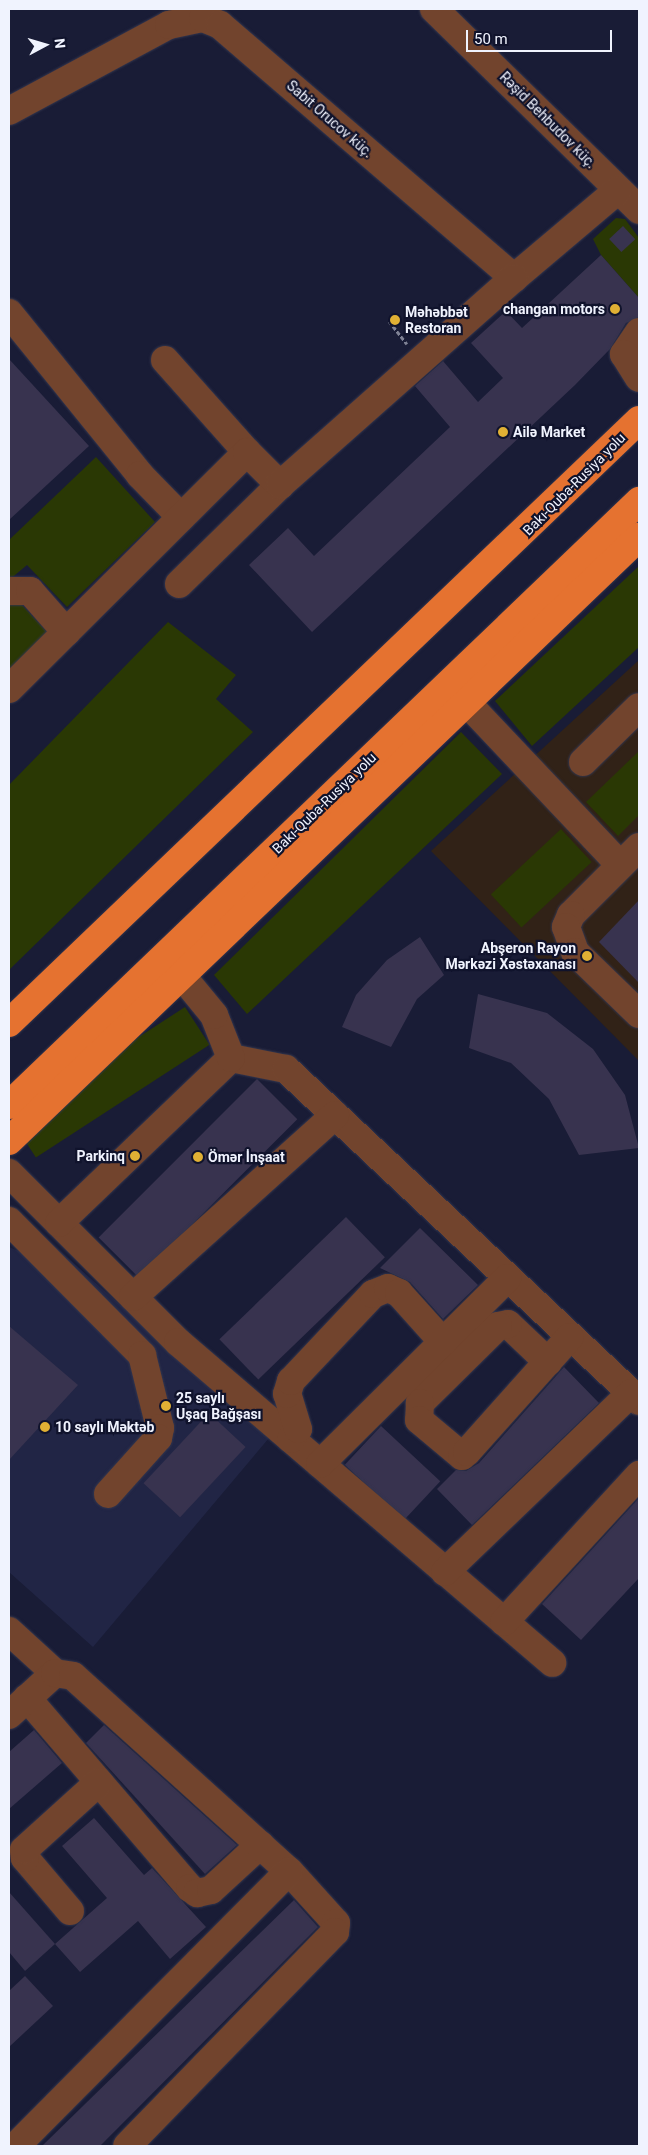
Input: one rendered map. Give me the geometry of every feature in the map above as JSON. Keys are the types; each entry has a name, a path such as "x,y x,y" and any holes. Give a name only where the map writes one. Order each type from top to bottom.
{"highway":[{"name":"Bakı-Quba-Rusiya yolu","path":"9,1023 639,420"},
{"name":"Bakı-Quba-Rusiya yolu","path":"9,1105 639,501"},
{"path":"9,1141 468,704 639,537"}],"street":[{"name":"Rəşid Behbudov küç.","path":"434,9 639,210"},
{"name":"Sabit Orucov küç.","path":"9,111 163,17 203,18 220,25 514,278"},
{"path":"179,584 280,485 420,360 618,190"},
{"path":"9,313 134,468 181,517"},
{"path":"639,332 624,354 639,378"},
{"path":"165,360 280,485"},
{"path":"9,689 248,452"},
{"path":"9,591 30,591 66,632"},
{"path":"468,704 630,856 571,915 566,927 576,952 639,1014"},
{"path":"583,762 639,707"},
{"path":"182,976 214,1015 231,1058"},
{"path":"231,1058 286,1069 635,1397 445,1572"},
{"path":"59,1223 231,1058"},
{"path":"134,1297 334,1115"},
{"path":"9,1173 134,1297 291,1439 552,1663"},
{"path":"9,1221 142,1355 160,1428 158,1438 108,1494"},
{"path":"320,1464 507,1278"},
{"path":"291,1439 298,1429 287,1394 291,1381 373,1294 388,1288 399,1293 443,1342"},
{"path":"548,1362 508,1324 498,1326 420,1403 419,1420 462,1456 548,1362 570,1337"},
{"path":"504,1622 639,1475"},
{"path":"9,1631 55,1673 73,1676 91,1688 289,1871 333,1915 335,1932 127,2146"},
{"path":"55,1673 18,1707 99,1782 197,1893 211,1890 260,1844"},
{"path":"70,1910 25,1858 24,1850 99,1782"},
{"path":"16,2146 289,1871"}],"path":[{"path":"389,321 420,360"}],"shaded area":[{"name":"Abşeron Rayon Mərkəzi Xəstəxanası","path":"639,660 639,1061 431,851"},
{"path":"41,1234 269,1438 93,1647 9,1572 9,1247 23,1253"}],"green space":[{"path":"616,218 625,219 639,238 639,298 601,255 593,239"},
{"path":"96,457 155,522 67,607 27,565 9,580 9,540"},
{"path":"639,566 639,647 532,746 495,701"},
{"path":"9,602 22,605 48,633 9,670"},
{"path":"168,622 236,675 216,699 253,732 9,970 9,785"},
{"path":"461,732 502,774 247,1014 214,975"},
{"path":"639,751 639,815 618,836 586,802"},
{"path":"561,829 592,862 521,927 491,894"},
{"path":"185,1007 210,1045 36,1157 11,1120"}],"building":[{"path":"623,226 635,239 621,252 609,239"},
{"path":"601,255 639,298 639,317 626,323 610,349 575,385 312,632 249,565 288,528 314,556 450,427 415,386 443,361 478,402 503,378 471,343 506,311 522,328"},
{"path":"9,359 89,446 9,520"},
{"path":"639,900 639,983 599,942"},
{"path":"420,937 444,975 417,999 391,1047 342,1027 356,995 387,960"},
{"path":"478,994 547,1013 593,1049 625,1095 639,1148 579,1155 549,1099 511,1063 469,1048"},
{"path":"257,1079 297,1119 139,1278 99,1237"},
{"path":"346,1217 385,1257 258,1380 219,1339"},
{"path":"420,1228 478,1285 443,1319 410,1282 380,1268"},
{"path":"9,1326 78,1385 9,1460"},
{"path":"564,1367 599,1403 472,1525 437,1489 456,1470 466,1471 479,1463"},
{"path":"209,1413 246,1447 180,1517 144,1483"},
{"path":"381,1426 440,1481 404,1520 345,1465"},
{"path":"639,1498 639,1578 581,1640 542,1604"},
{"path":"104,1725 237,1845 205,1874 86,1743"},
{"path":"34,1730 62,1763 9,1809 9,1752"},
{"path":"94,1818 144,1875 152,1868 206,1927 170,1959 138,1921 80,1972 55,1944 107,1898 62,1846"},
{"path":"9,1892 55,1944 25,1971 9,1952"},
{"path":"294,1900 318,1927 100,2146 42,2146"},
{"path":"25,1976 53,2006 9,2047 9,1991"}],"place":[{"name":"changan motors","path":"615,309"},
{"name":"Məhəbbət Restoran","path":"395,320"},
{"name":"Ailə Market","path":"503,432"},
{"name":"Abşeron Rayon Mərkəzi Xəstəxanası","path":"587,956"},
{"name":"Parkinq","path":"135,1156"},
{"name":"Ömər İnşaat","path":"198,1157"},
{"name":"25 saylı Uşaq Bağşası","path":"166,1406"},
{"name":"10 saylı Məktəb","path":"45,1427"}]}
